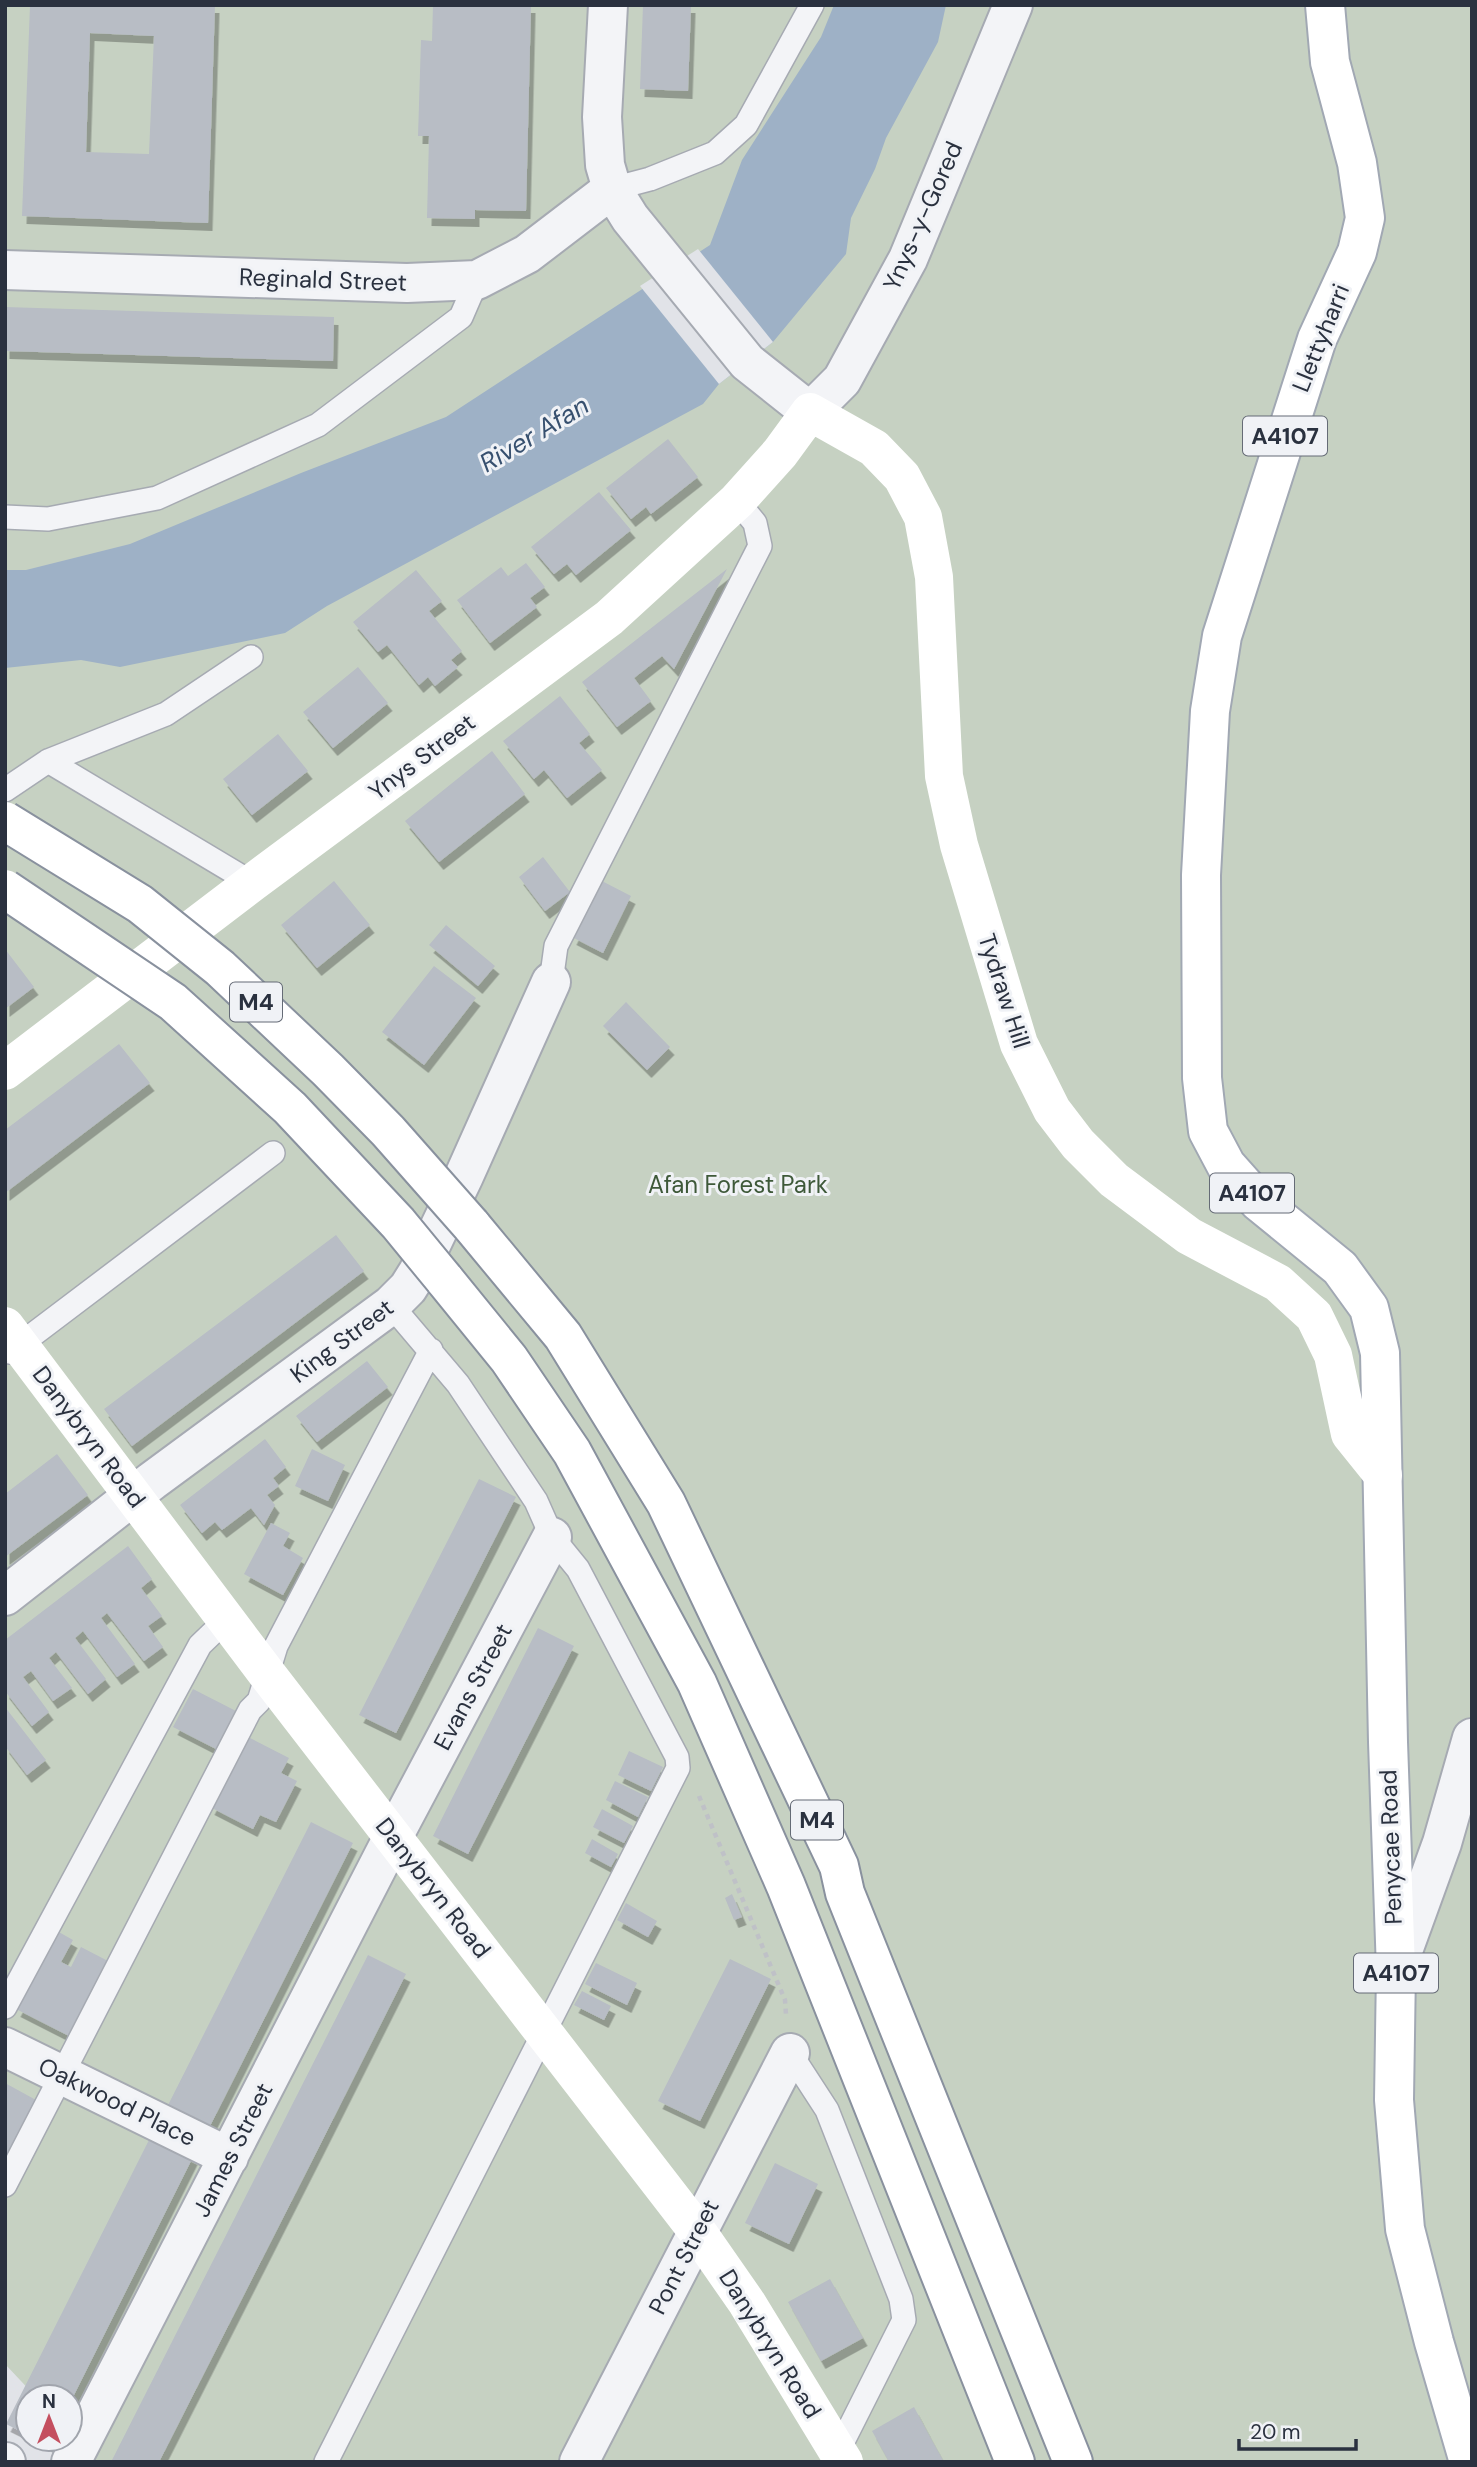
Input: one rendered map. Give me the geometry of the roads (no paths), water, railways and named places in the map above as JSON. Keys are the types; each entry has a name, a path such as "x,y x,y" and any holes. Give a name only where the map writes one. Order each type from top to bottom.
{"main road":[{"name":"Llettyharri","path":"1325,5 1330,62 1357,163 1365,218 1357,251 1317,339 1222,636 1210,711 1201,875 1202,1077 1208,1130 1226,1165 1259,1202 1340,1268 1369,1308 1380,1353 1383,1475"},
{"name":"Ynys Street","path":"5,1071 252,883 609,618 737,501 780,453 810,412"},
{"name":"Tydraw Hill","path":"810,412 874,448 902,477 923,517 934,577 944,776 959,845 1019,1044 1052,1110 1078,1144 1114,1180 1189,1236 1278,1283 1314,1316 1333,1355 1350,1434 1383,1475"},
{"name":"M4","path":"5,821 140,904 220,968 388,1130 563,1336 666,1503 839,1866 845,1893 1073,2462"},
{"name":"M4","path":"5,889 173,1002 290,1108 398,1223 444,1279 509,1359 572,1452 696,1682 786,1886 1015,2462"},
{"name":"Danybryn Road","path":"10,1342 134,1495 267,1674 697,2231 747,2303 838,2458"},
{"name":"Penycae Road","path":"1383,1475 1396,1970 1394,2100 1405,2229 1469,2462"}],"street":[{"path":"608,5 603,117 605,164 621,203 747,362 810,412"},
{"name":"Ynys-y-Gored","path":"810,412 842,380 908,259 1013,5"},
{"name":"Reginald Street","path":"5,270 407,283 477,280 621,203"},
{"name":"King Street","path":"5,1596 134,1495 391,1305 408,1288 464,1176 551,982"},
{"name":"Evans Street","path":"394,1838 552,1537"},
{"path":"1396,1970 1441,1843 1472,1738"},
{"name":"James Street","path":"71,2462 394,1838"},
{"name":"Oakwood Place","path":"5,2047 229,2157"},
{"name":"Pont Street","path":"579,2462 790,2053"}],"lane":[{"path":"621,203 650,179 715,153 746,125 812,5"},
{"path":"5,517 48,519 157,498 318,425 461,317 477,280"},
{"path":"551,982 556,946 760,546 755,523 737,501"},
{"path":"5,790 48,761 166,714 251,657"},
{"path":"48,761 252,883"},
{"path":"10,1342 273,1153"},
{"path":"326,2462 678,1768 677,1757 578,1569 552,1537 536,1501 458,1384 391,1305"},
{"path":"5,2185 250,1710 260,1701 276,1646 431,1350"},
{"path":"5,2007 200,1645 226,1620"},
{"path":"790,2053 827,2110 901,2299 904,2320 838,2458"}],"water":[{"name":"River Afan","path":"834,5 946,5 938,42 886,138 875,169 851,218 846,254 773,342 719,384 703,404 327,606 285,633 120,667 81,660 5,668 5,570 26,570 130,544 301,473 446,417 710,245 742,160 821,37"}],"park label":[{"name":"Afan Forest Park","path":"738,1185"}]}
